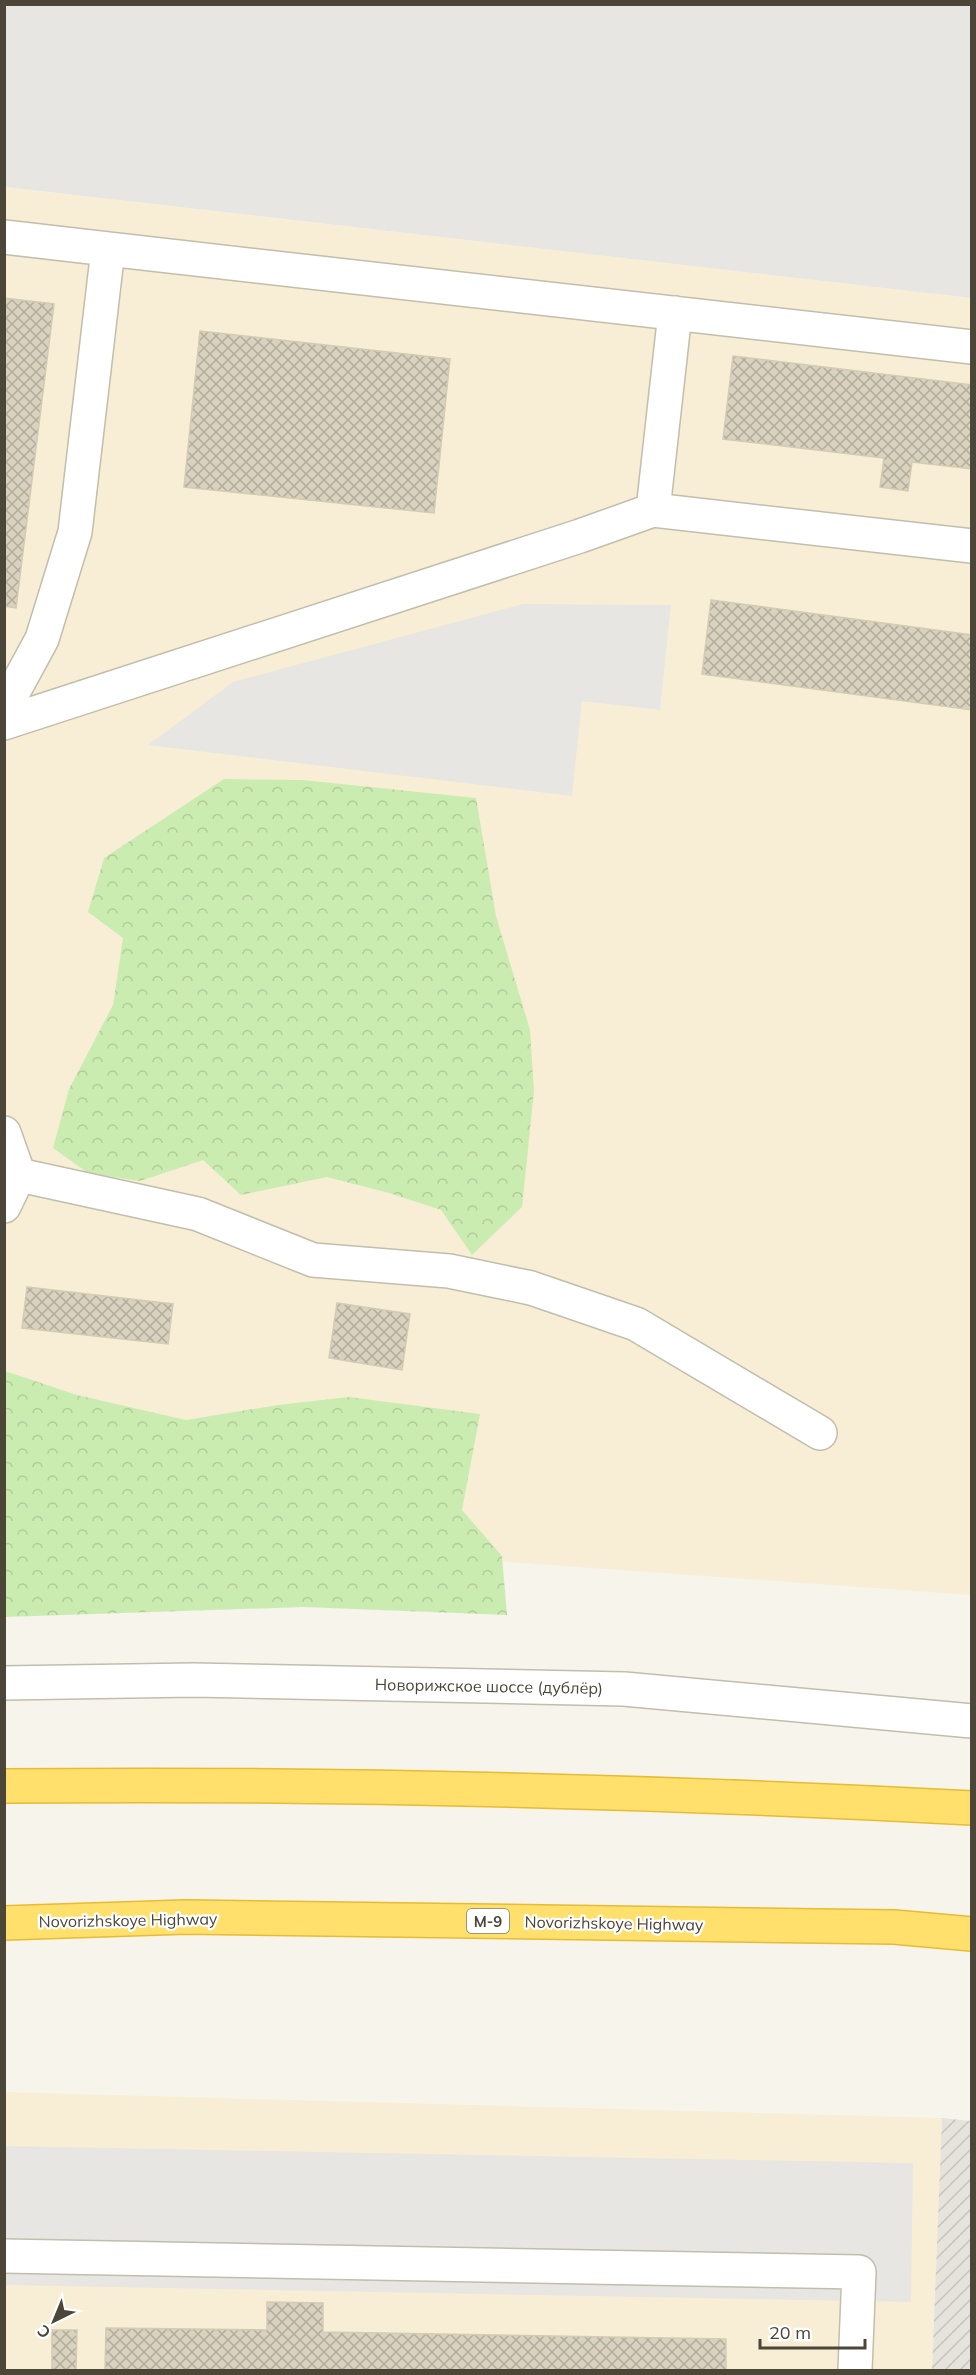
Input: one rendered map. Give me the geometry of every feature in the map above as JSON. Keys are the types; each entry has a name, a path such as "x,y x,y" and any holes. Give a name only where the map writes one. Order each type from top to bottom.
{"highway":[{"path":"4,1786 149,1785 550,1791 771,1797 972,1808"},
{"name":"Novorizhskoye Highway","path":"4,1923 186,1917 894,1927 972,1934"}],"street":[{"path":"4,237 972,347"},
{"path":"4,709 42,639 75,532 108,249"},
{"path":"653,510 675,313"},
{"path":"4,723 580,536 653,510 972,546"},
{"path":"4,1133 19,1175 4,1206"},
{"path":"19,1175 198,1214 313,1260 449,1271 531,1288 636,1324 820,1433"},
{"name":"Новорижское шоссе (дублёр)","path":"4,1683 193,1680 624,1689 966,1717"},
{"path":"4,2256 859,2272 855,2370"}],"shaded area":[{"path":"5,4 971,5 971,298 5,187"},
{"path":"4,187 971,298 971,1595 5,1526"},
{"path":"523,604 671,605 660,710 582,701 572,796 148,745 233,682"},
{"path":"5,2092 942,2118 932,2370 5,2370"},
{"path":"942,2118 971,2121 971,2370 932,2370"},
{"path":"5,2146 913,2163 911,2302 5,2285"}],"green space":[{"path":"224,779 303,780 476,798 496,916 530,1030 534,1091 522,1207 472,1255 441,1210 389,1193 327,1177 241,1195 203,1160 140,1181 88,1173 53,1148 69,1089 113,1005 123,938 88,912 104,858"},
{"path":"5,1371 77,1395 186,1420 278,1405 349,1397 480,1414 462,1510 502,1556 507,1615 304,1607 5,1617"}],"building":[{"path":"4,298 54,304 16,608 4,606"},
{"path":"200,331 450,359 434,513 184,487"},
{"path":"733,356 972,385 972,469 912,462 908,491 880,487 884,458 723,439"},
{"path":"711,600 972,635 972,710 702,674"},
{"path":"27,1287 173,1304 168,1344 22,1328"},
{"path":"337,1303 410,1314 402,1370 329,1358"},
{"path":"267,2302 323,2303 323,2332 726,2339 726,2370 105,2370 106,2328 267,2330"},
{"path":"52,2330 77,2330 76,2370 52,2370"}]}
